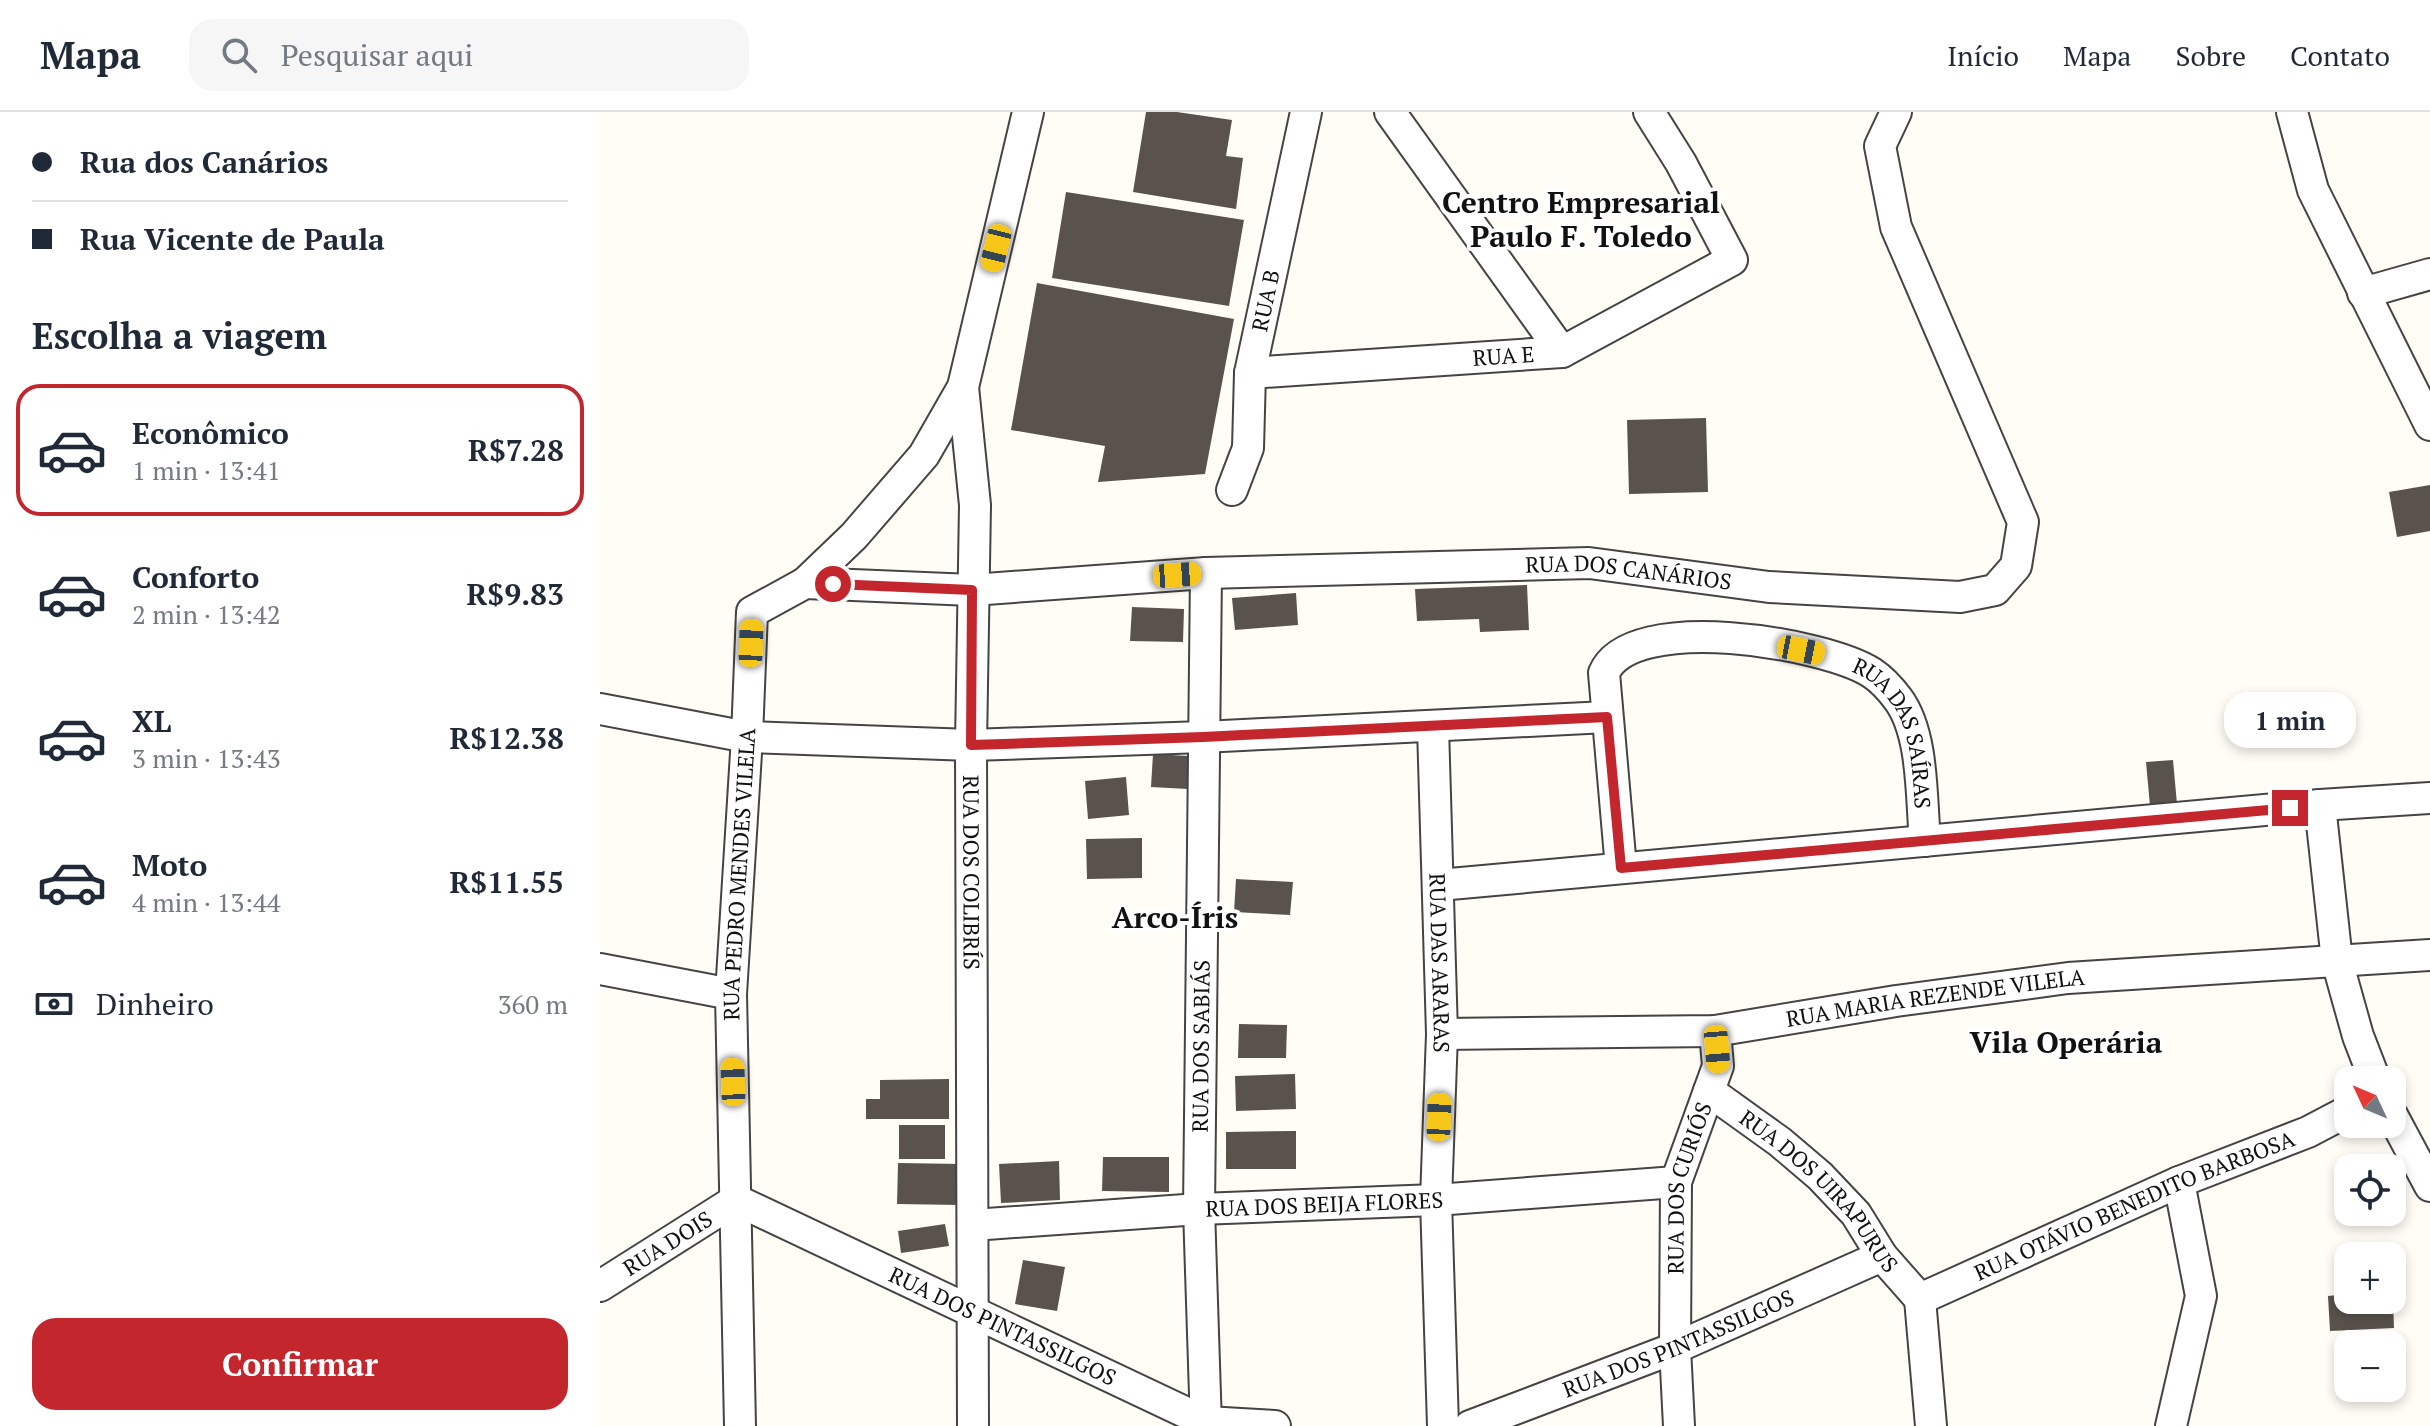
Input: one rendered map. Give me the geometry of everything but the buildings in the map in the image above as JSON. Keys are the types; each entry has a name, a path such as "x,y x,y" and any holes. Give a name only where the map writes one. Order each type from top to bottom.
{"street":[{"path":"805,583 854,536 924,455 963,387 1028,112"},
{"name":"RUA B","path":"1232,490 1248,448 1250,373 1306,112"},
{"path":"1390,112 1562,352"},
{"name":"RUA E","path":"1250,373 1562,352 1732,260 1681,163 1649,112"},
{"name":"RUA DOS CANÁRIOS","path":"805,583 972,590 1206,573 1589,563 1769,587 1960,597 1995,590 2016,566 2023,522 1896,227 1880,146 1896,112"},
{"path":"2292,112 2313,190 2430,425"},
{"path":"2363,293 2430,274"},
{"name":"RUA DOS COLIBRÍS","path":"963,387 975,505 971,745 973,1426"},
{"name":"RUA DOS SABIÁS","path":"1206,573 1199,1209 1206,1424"},
{"name":"RUA PEDRO MENDES VILELA","path":"740,1426 731,994 752,612 805,583"},
{"name":"RUA DAS SAÍRAS","path":"1621,868 1604,682 1606,667 1621,652 1638,644 1702,636 1745,639 1829,655 1873,673 1899,700 1915,734 1925,841"},
{"path":"600,709 747,737 971,745 1607,717"},
{"name":"RUA DAS ARARAS","path":"1433,727 1442,1034 1436,1200 1443,1426"},
{"path":"1439,885 2320,805 2430,798"},
{"path":"2320,805 2337,961 2370,1066"},
{"name":"RUA MARIA REZENDE VILELA","path":"1442,1034 1715,1031 1896,1001 2068,978 2430,955"},
{"path":"600,969 731,994"},
{"name":"RUA DOS CURIÓS","path":"1679,1426 1675,1348 1676,1182 1718,1066 1715,1031"},
{"name":"RUA DOS UIRAPURUS","path":"1709,1091 1780,1142 1820,1176 1856,1214 1882,1256 1920,1299"},
{"name":"RUA OTÁVIO BENEDITO BARBOSA","path":"1920,1299 2179,1182 2308,1132 2334,1118"},
{"path":"2404,1138 2430,1186"},
{"name":"RUA DOS BEIJA FLORES","path":"973,1225 1199,1209 1436,1200 1676,1182"},
{"path":"2171,1426 2201,1296 2179,1182"},
{"name":"RUA DOIS","path":"600,1286 736,1200"},
{"name":"RUA DOS PINTASSILGOS","path":"736,1200 1206,1424 1275,1426"},
{"name":"RUA DOS PINTASSILGOS","path":"1470,1426 1675,1348 1882,1256"},
{"path":"1920,1299 1931,1426"}],"district":[{"name":"Centro Empresarial Paulo F. Toledo","path":"1581,220"},
{"name":"Arco-Íris","path":"1175,918"},
{"name":"Vila Operária","path":"2066,1043"}],"route":[{"path":"833,584 972,590 971,745 1607,717 1621,868 2290,808"}]}
